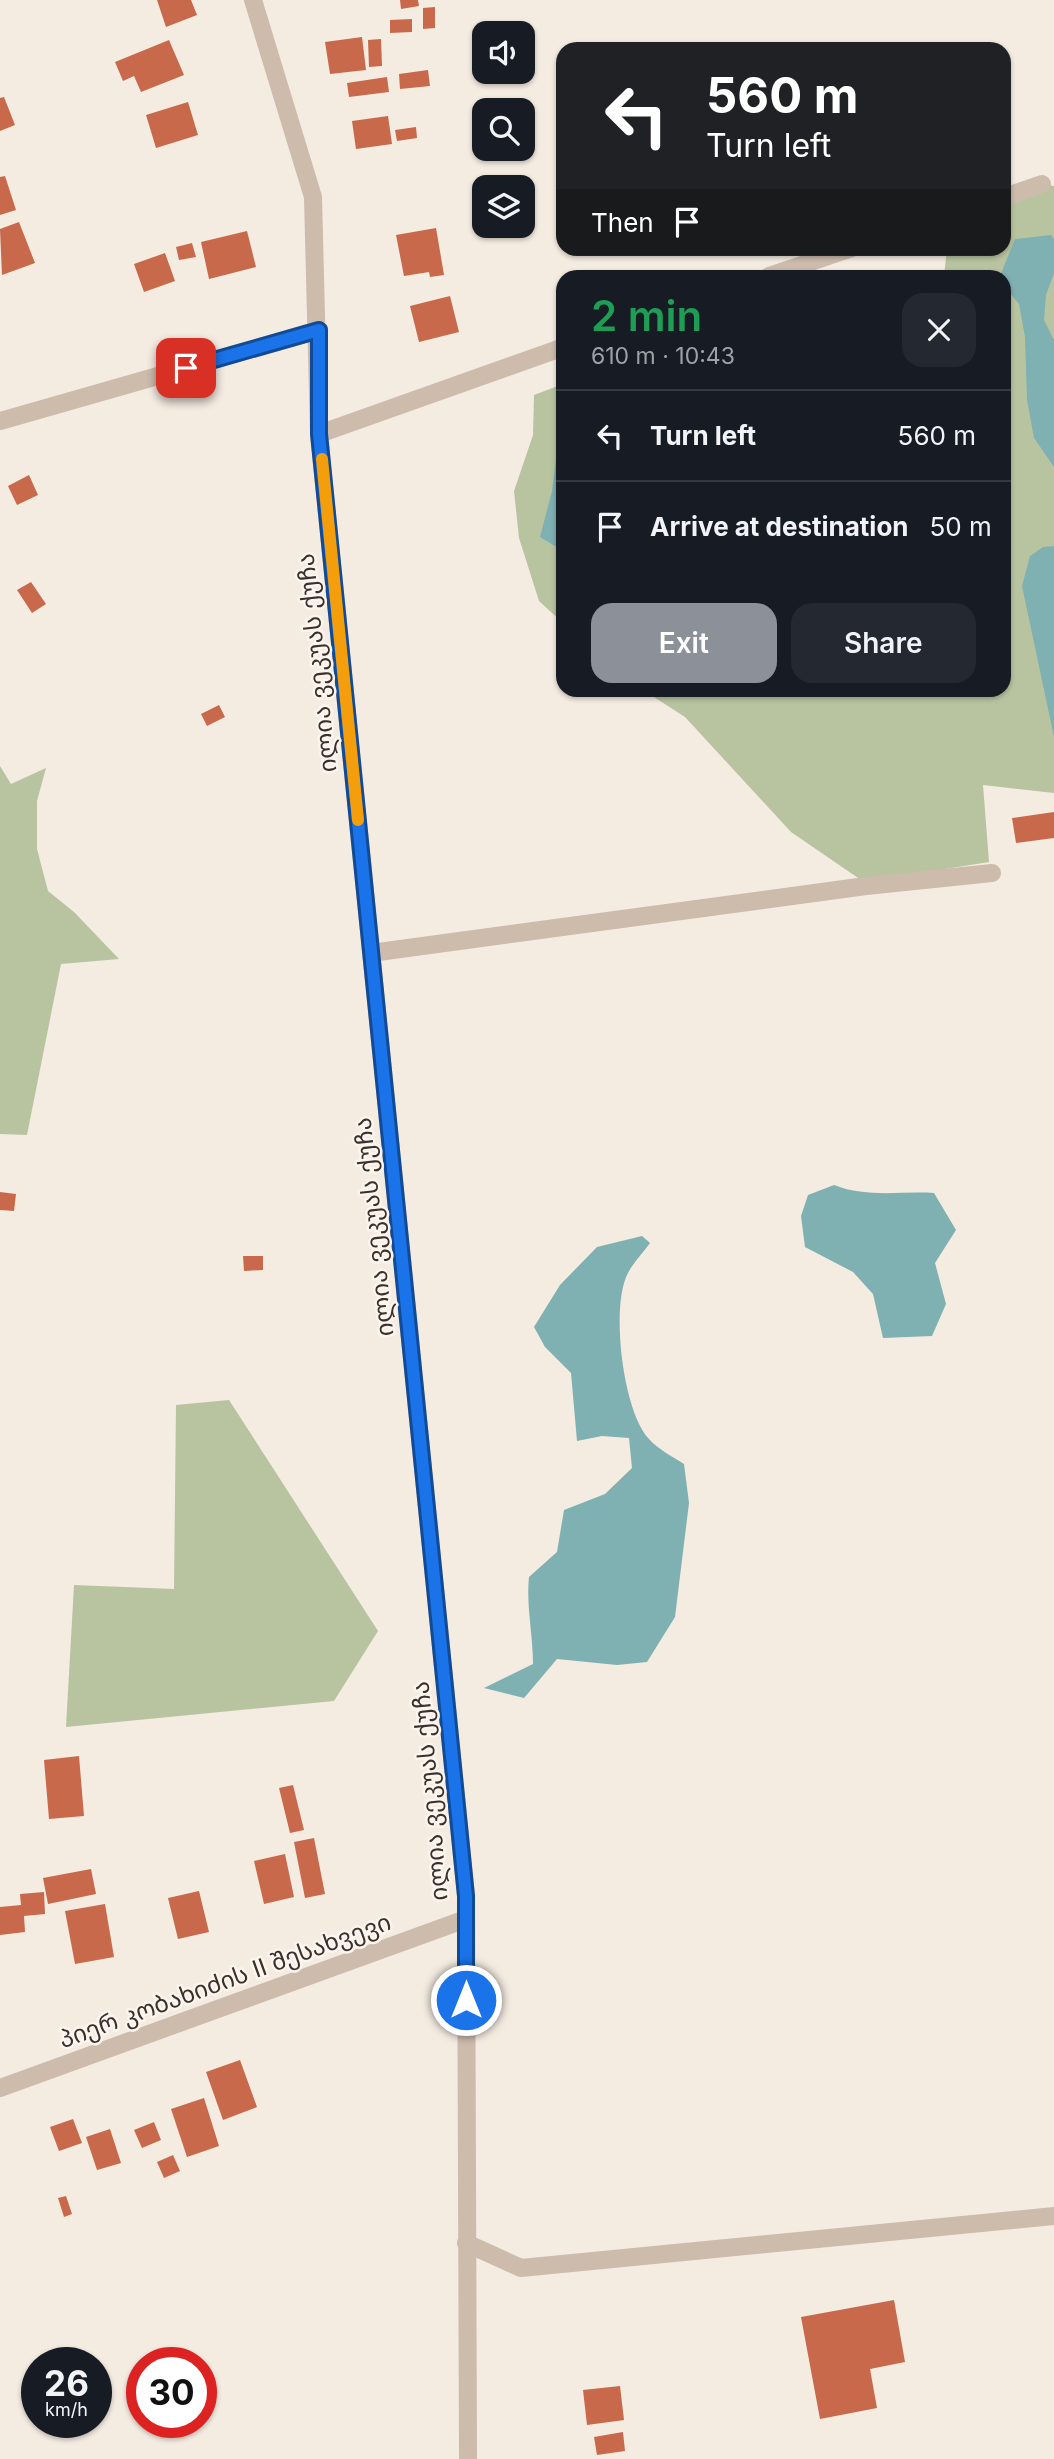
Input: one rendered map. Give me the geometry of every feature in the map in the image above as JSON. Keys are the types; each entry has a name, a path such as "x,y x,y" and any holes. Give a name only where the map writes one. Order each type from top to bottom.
{"street":[{"name":"ილია ვეკუას ქუჩა","path":"253,0 313,197 319,330 319,434 466,1919 467,2459"},
{"path":"1011,195 1042,184"},
{"path":"787,270 828,256"},
{"path":"0,421 319,330"},
{"path":"319,434 556,350"},
{"path":"371,953 852,888 992,873"},
{"name":"პიერ კობახიძის II შესახვევი","path":"0,2088 466,1919"},
{"path":"466,2243 521,2268 1054,2216"}],"green space":[{"path":"1042,184 1054,186 1054,793 983,785 989,862 864,882 791,832 685,717 654,697 1011,697 1011,270 945,270 946,256 1011,256 1011,195"},
{"path":"556,387 556,617 539,601 519,538 514,491 533,435 534,395"},
{"path":"0,766 11,784 46,768 37,801 37,849 48,891 74,912 119,959 61,964 27,1135 0,1134"},
{"path":"229,1400 378,1631 334,1701 66,1727 74,1585 174,1589 176,1405"}],"water":[{"path":"1051,235 1054,239 1054,273 1046,295 1044,320 1054,340 1054,467 1034,438 1027,400 1025,337 1019,304 1011,294 1011,270 1002,270 1008,256 1011,256 1015,239"},
{"path":"556,460 556,547 540,537 552,491"},
{"path":"1054,546 1054,737 1022,586 1030,556 1043,547"},
{"path":"834,1185 871,1193 934,1193 956,1230 935,1263 946,1304 932,1336 883,1338 873,1294 853,1272 805,1247 801,1216 808,1195"},
{"path":"642,1236 650,1243 630,1269 623,1288 620,1309 622,1358 632,1406 640,1425 653,1443 684,1464 689,1503 675,1617 647,1662 617,1665 557,1659 524,1698 484,1688 533,1664 529,1577 557,1552 564,1510 605,1494 632,1468 629,1438 602,1436 577,1441 571,1373 545,1347 534,1327 560,1285 597,1247"}],"building":[{"path":"157,0 191,0 197,15 166,27"},
{"path":"400,0 418,0 419,6 401,9"},
{"path":"435,7 435,28 423,29 423,8"},
{"path":"412,19 412,32 390,33 390,20"},
{"path":"362,37 366,70 330,74 325,42"},
{"path":"381,39 382,66 369,67 368,40"},
{"path":"169,40 184,75 141,92 134,76 123,81 115,62"},
{"path":"428,70 430,86 400,89 399,74"},
{"path":"387,77 389,92 349,97 347,83"},
{"path":"4,97 15,125 0,131 0,98"},
{"path":"188,102 198,135 156,148 146,115"},
{"path":"388,116 392,144 356,149 352,121"},
{"path":"416,127 417,138 397,141 395,130"},
{"path":"5,176 16,210 0,215 0,177"},
{"path":"19,222 35,263 2,275 0,229"},
{"path":"436,228 444,275 430,277 429,272 404,276 396,235"},
{"path":"247,231 256,267 209,279 201,242"},
{"path":"192,243 196,257 179,260 176,247"},
{"path":"165,253 175,281 144,292 134,264"},
{"path":"450,296 459,332 419,342 410,306"},
{"path":"29,475 38,495 17,505 8,486"},
{"path":"31,582 46,604 32,613 17,590"},
{"path":"219,705 225,717 207,726 201,714"},
{"path":"1054,812 1054,838 1016,843 1012,818"},
{"path":"0,1192 16,1194 14,1211 0,1210"},
{"path":"243,1256 263,1256 263,1270 244,1271"},
{"path":"79,1756 84,1816 49,1819 44,1760"},
{"path":"293,1785 304,1830 290,1833 279,1788"},
{"path":"314,1838 325,1894 305,1898 294,1842"},
{"path":"285,1854 294,1897 264,1904 254,1861"},
{"path":"91,1869 96,1894 48,1904 43,1878"},
{"path":"199,1891 209,1932 178,1939 168,1898"},
{"path":"44,1892 45,1914 24,1916 25,1932 0,1935 0,1907 21,1905 20,1894"},
{"path":"105,1904 114,1957 75,1964 65,1911"},
{"path":"240,2060 257,2107 223,2120 206,2072"},
{"path":"204,2098 219,2146 187,2157 171,2109"},
{"path":"73,2119 82,2143 59,2151 50,2127"},
{"path":"154,2122 161,2140 142,2148 134,2130"},
{"path":"110,2129 121,2163 97,2170 86,2137"},
{"path":"173,2155 180,2171 164,2178 157,2162"},
{"path":"66,2196 72,2214 64,2217 58,2198"},
{"path":"894,2300 905,2362 870,2369 877,2408 820,2419 801,2317"},
{"path":"620,2386 624,2420 587,2425 583,2390"},
{"path":"623,2432 625,2451 597,2455 594,2437"}],"slow traffic":[{"path":"322,459 358,820"}],"route":[{"path":"186,368 319,330 319,434 466,1896 466,2000"}]}
